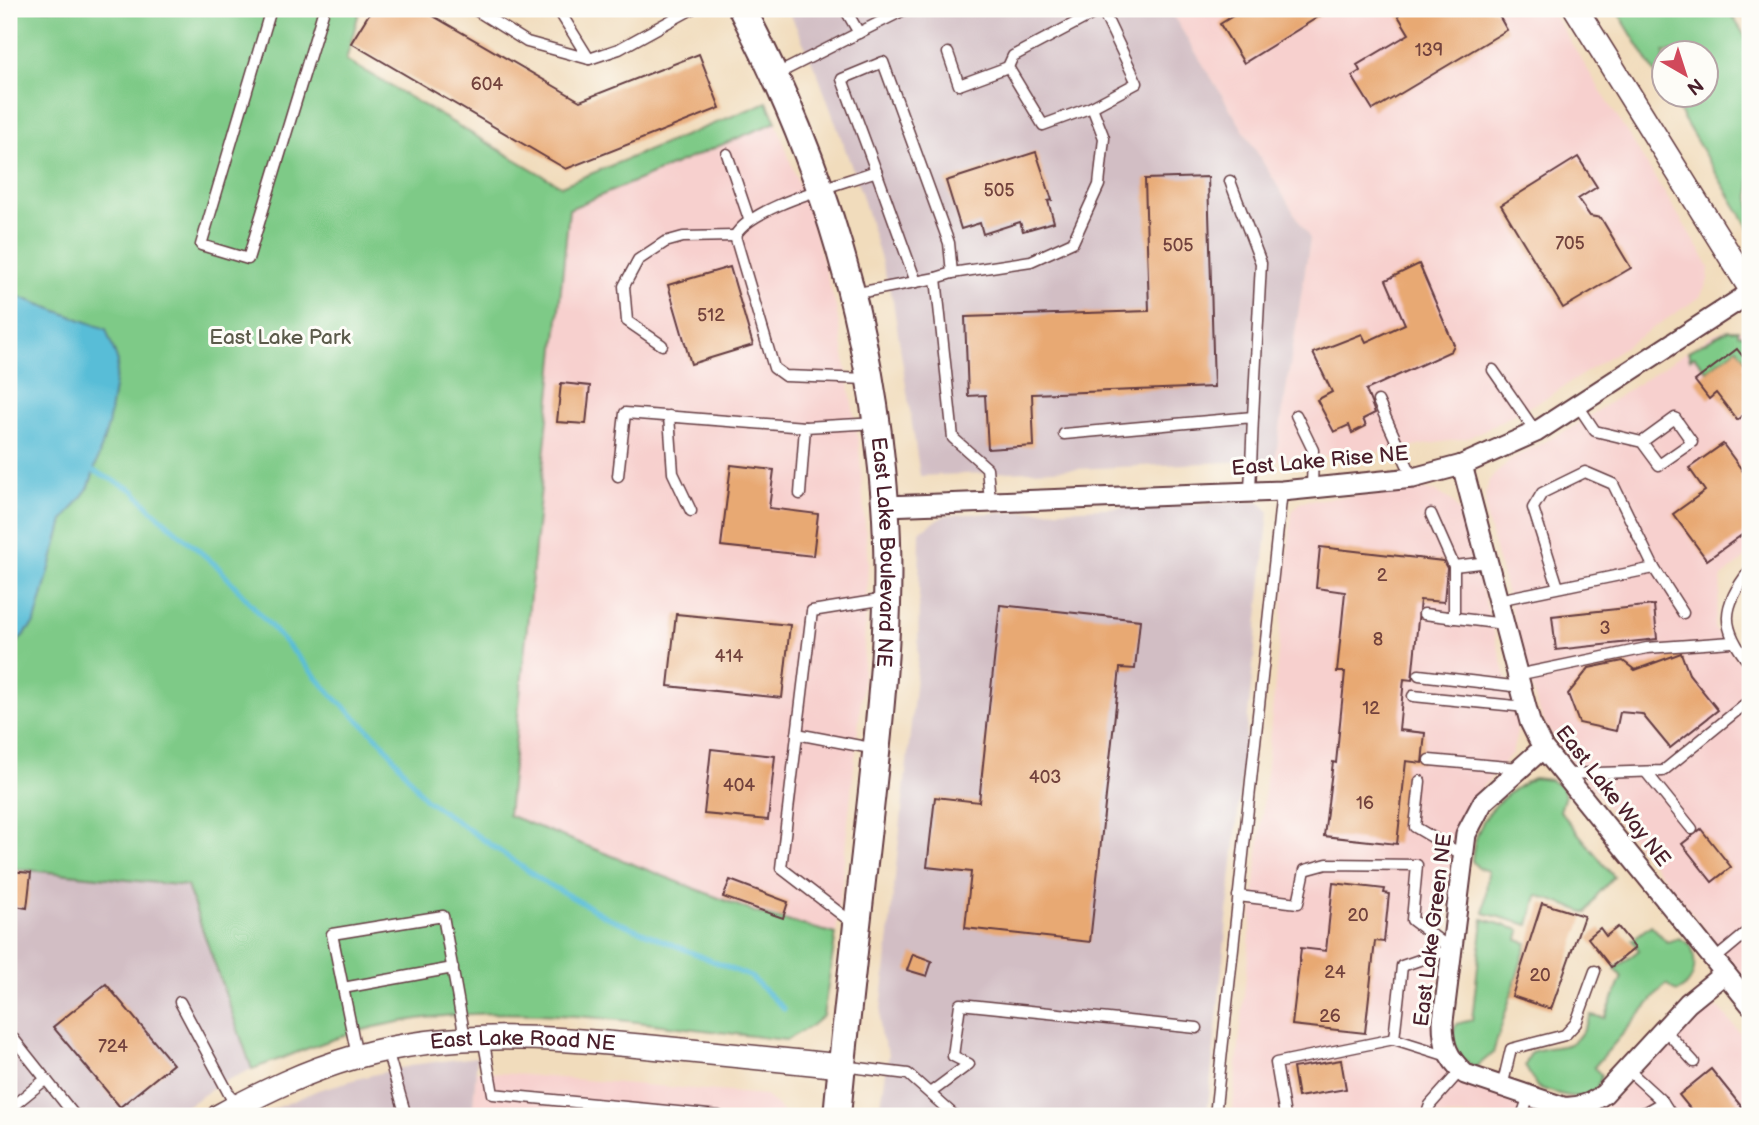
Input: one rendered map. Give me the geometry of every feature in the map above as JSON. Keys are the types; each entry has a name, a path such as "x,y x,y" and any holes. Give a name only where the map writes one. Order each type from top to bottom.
{"main road":[{"name":"East Lake Boulevard NE","path":"742,9 775,75 823,190 853,294 871,379 886,506 884,676 837,1116"}],"street":[{"path":"1576,9 1750,288"},
{"name":"East Lake Rise NE","path":"886,506 1282,491 1413,478 1462,465 1536,432 1580,407 1750,293"},
{"name":"East Lake Way NE","path":"1462,465 1526,707 1543,747 1719,966 1747,995"},
{"name":"East Lake Green NE","path":"1455,1063 1443,1043 1461,854 1466,834 1478,809 1543,747"},
{"path":"1455,1063 1502,1087 1576,1112 1604,1094 1719,966"},
{"name":"East Lake Road NE","path":"227,1112 285,1081 357,1056 387,1049 474,1037 546,1036 842,1066"}],"lane":[{"path":"271,9 201,245 248,259 320,10"},
{"path":"474,9 527,41 589,59 619,49 692,9"},
{"path":"558,9 589,59"},
{"path":"845,9 859,33"},
{"path":"775,75 906,9"},
{"path":"947,53 959,85 1008,67 1013,56 1102,9 1137,83 1092,107 1043,125 1008,67"},
{"path":"916,282 842,79 883,62 949,243 953,273"},
{"path":"853,294 953,273 1031,261 1073,242 1099,185 1104,138 1092,107"},
{"path":"727,154 749,219"},
{"path":"662,345 627,321 624,286 638,260 665,242 683,237 735,236 749,219 876,171"},
{"path":"1230,181 1261,263 1250,491"},
{"path":"735,236 774,368 785,376 871,379"},
{"path":"936,278 953,438 988,468 990,501"},
{"path":"1493,370 1536,432"},
{"path":"1378,401 1413,478"},
{"path":"1580,407 1595,431 1642,442 1659,465 1692,442 1675,418 1642,442"},
{"path":"618,476 625,413 805,427 877,423"},
{"path":"1296,415 1313,450 1312,489"},
{"path":"669,416 673,473 691,511"},
{"path":"1064,434 1253,417"},
{"path":"800,494 805,427"},
{"path":"1558,587 1533,508 1542,493 1585,472 1613,484 1654,568 1683,613"},
{"path":"1215,1116 1282,491"},
{"path":"1431,514 1454,566 1454,618"},
{"path":"1454,566 1488,562"},
{"path":"1498,600 1654,568"},
{"path":"1750,570 1738,586 1729,607 1728,626 1732,642 1750,664"},
{"path":"858,927 781,868 812,611 886,599"},
{"path":"1424,614 1504,624"},
{"path":"1419,675 1519,681 1647,648 1732,642"},
{"path":"1413,696 1526,707"},
{"path":"1564,774 1663,771 1750,699"},
{"path":"797,734 876,749"},
{"path":"1429,760 1520,768"},
{"path":"1646,772 1692,829"},
{"path":"1420,781 1415,827 1461,854"},
{"path":"1238,896 1298,903 1305,870 1327,864 1417,865 1412,920 1451,949"},
{"path":"357,1056 332,934 443,916 453,968 493,1094 719,1116"},
{"path":"1719,966 1750,930"},
{"path":"1394,1039 1402,966 1451,949"},
{"path":"343,988 453,968"},
{"path":"1502,1087 1511,1049 1565,1035 1576,1023 1595,971"},
{"path":"180,1002 227,1112"},
{"path":"930,1093 969,1064 953,1056 960,1004 1197,1028"},
{"path":"1664,1029 1694,1062"},
{"path":"9,1033 75,1116"},
{"path":"1285,1116 1276,1063 1394,1039 1455,1063 1426,1116"},
{"path":"387,1049 407,1116"},
{"path":"842,1066 908,1074 950,1114"},
{"path":"1627,1069 1663,1102 1672,1116"},
{"path":"9,1109 46,1079"},
{"path":"1522,1116 1529,1096"},
{"path":"1639,1116 1663,1102"}],"shaded area":[{"path":"788,9 1169,9 1310,239 1275,460 920,476 893,301 862,195 818,75"},
{"path":"1169,9 1550,9 1703,255 1709,268 1708,280 1700,297 1548,397 1468,438 1377,452 1275,460 1310,239"},
{"path":"776,122 810,215 836,307 859,445 868,564 862,692 836,934 757,913 508,816 569,209"},
{"path":"1738,329 1750,336 1750,554 1722,577 1714,628 1750,675 1750,986 1561,750 1546,726 1537,706 1487,520 1485,496 1489,480 1511,459 1571,428 1713,334"},
{"path":"1422,489 1437,492 1452,501 1461,514 1517,716 1517,733 1512,753 1471,801 1455,837 1433,1037 1434,1049 1452,1074 1570,1116 1232,1116 1292,512 1301,501"},
{"path":"1259,501 1269,511 1207,1116 879,1116 889,1054 880,1033 880,1020 918,658 920,531 946,515"},
{"path":"9,868 188,886 252,1069 221,1083 172,1116 9,1116"},
{"path":"1710,1008 1720,1009 1750,1045 1750,1116 1586,1116 1595,1114 1612,1101 1682,1023"},
{"path":"477,1057 472,1116 258,1116 318,1090 368,1076 418,1064"},
{"path":"476,1071 765,1095 787,1116 472,1116"}],"green space":[{"name":"East Lake Park","path":"9,9 360,9 346,60 561,186 767,102 776,122 569,209 508,815 757,913 836,934 823,1016 811,1026 786,1040 576,1016 470,1014 418,1019 367,1029 252,1069 187,886 9,868"},
{"path":"1616,9 1728,9 1750,44 1750,230 1677,108 1720,108 1720,38 1650,38 1650,65"},
{"path":"1728,330 1738,330 1738,334 1750,336 1750,366 1737,348 1707,371 1694,356 1690,359 1688,351"},
{"path":"1534,778 1550,780 1562,787 1565,795 1560,811 1614,877 1597,895 1587,913 1537,895 1529,925 1484,913 1488,871 1478,868 1472,861 1478,833 1491,810 1510,792"},
{"path":"1483,919 1520,930 1518,940 1527,943 1493,1053 1475,1068 1459,1055 1453,1038 1456,1024 1472,1020"},
{"path":"1651,925 1667,942 1679,938 1691,945 1694,959 1692,978 1677,992 1666,984 1594,1067 1601,1075 1598,1086 1592,1093 1565,1096 1537,1087 1525,1066 1531,1052 1567,1045 1579,1037 1591,1015 1605,1018 1622,977 1615,969 1639,950 1632,940"}],"water":[{"path":"9,293 106,329 118,362 108,426 89,487 63,521 35,622 9,652"}],"building":[{"path":"372,9 421,9 580,101 699,54 720,108 566,169 351,43"},
{"path":"1244,9 1331,9 1244,63 1220,24"},
{"path":"1394,9 1495,9 1507,30 1373,110 1352,76 1360,71 1357,65 1409,34"},
{"path":"1036,152 1052,200 1048,201 1054,222 1023,231 1020,222 983,234 980,223 961,229 946,181"},
{"path":"1578,157 1597,187 1578,199 1590,216 1601,218 1631,268 1563,308 1501,205"},
{"path":"1208,177 1214,387 1032,394 1034,446 988,449 985,395 968,396 965,317 1149,311 1145,179"},
{"path":"1419,264 1454,345 1451,351 1366,390 1375,413 1363,419 1366,426 1352,433 1349,425 1334,432 1317,400 1332,392 1313,353 1362,334 1366,342 1405,324 1386,280"},
{"path":"730,267 753,345 691,364 668,285"},
{"path":"1737,349 1747,362 1743,365 1750,374 1750,409 1737,420 1716,393 1709,399 1695,381"},
{"path":"561,383 590,386 586,424 557,422"},
{"path":"1723,444 1750,481 1750,529 1707,560 1673,514 1705,491 1689,468"},
{"path":"731,465 774,470 769,508 818,514 813,556 721,546"},
{"path":"1320,547 1443,561 1447,568 1444,602 1420,600 1412,680 1404,679 1399,730 1425,733 1422,763 1406,761 1397,844 1324,836 1333,762 1336,763 1345,672 1337,672 1345,592 1316,588"},
{"path":"1000,605 1140,620 1135,669 1120,668 1090,942 965,928 971,872 927,867 935,797 979,802"},
{"path":"1654,605 1657,639 1556,650 1552,616"},
{"path":"676,614 790,625 782,698 668,686"},
{"path":"1681,653 1689,674 1718,710 1670,748 1642,714 1620,712 1616,731 1579,723 1568,694 1589,668 1623,661 1635,670"},
{"path":"711,749 775,756 768,820 704,814"},
{"path":"1701,829 1731,867 1712,882 1682,844"},
{"path":"9,871 31,873 27,908 9,905"},
{"path":"730,880 788,902 783,918 723,897"},
{"path":"1333,883 1385,889 1384,893 1389,894 1384,942 1375,941 1365,1033 1292,1025 1301,948 1326,951"},
{"path":"1542,903 1584,916 1551,1009 1512,996"},
{"path":"1618,927 1635,948 1611,967 1588,938 1600,928 1606,936"},
{"path":"913,954 932,961 927,976 907,970"},
{"path":"106,984 173,1064 120,1107 53,1027"},
{"path":"1341,1060 1346,1089 1298,1097 1293,1068"},
{"path":"1711,1069 1749,1116 1696,1116 1679,1095"}],"waterway":[{"path":"94,471 133,490 154,512 218,567 334,697 383,743 425,799 541,880 609,918 751,977 784,1009"}]}
